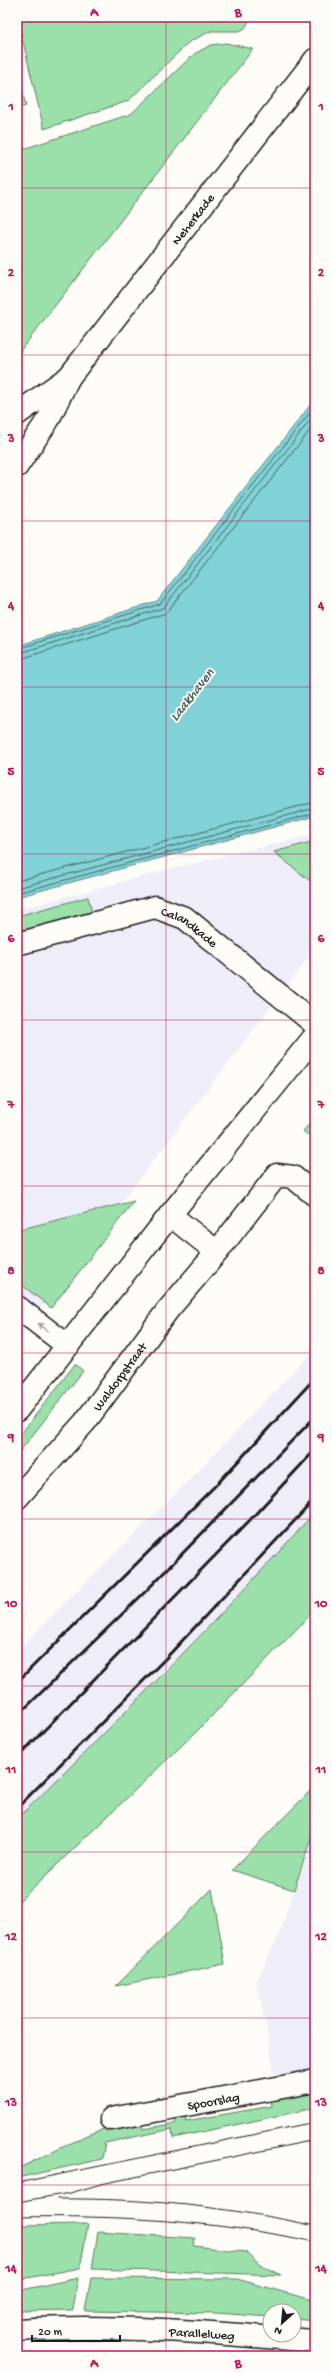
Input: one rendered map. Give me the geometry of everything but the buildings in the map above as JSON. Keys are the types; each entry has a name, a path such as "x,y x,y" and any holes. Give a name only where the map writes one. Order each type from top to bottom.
{"street":[{"name":"Neherkade","path":"19,460 48,420 68,377 315,60"},
{"name":"Neherkade","path":"17,414 68,377"},
{"name":"Calandkade","path":"17,944 156,907 185,918 315,1024"},
{"path":"17,1410 170,1215 315,1036"},
{"name":"Waldorpstraat","path":"17,1498 85,1422 167,1311 217,1252 277,1175 293,1176 315,1195"},
{"path":"170,1215 217,1252"},
{"path":"17,1307 68,1346"},
{"name":"Spoorslag","path":"111,2118 315,2081"},
{"name":"Parallelweg","path":"17,2330 78,2326 220,2333 315,2341"}],"shaded area":[{"path":"315,834 315,949 17,1339 17,910 151,874"},
{"path":"315,1349 315,1512 276,1556 94,1744 17,1819 17,1651 194,1475"},
{"path":"315,1826 315,2081 277,2087 266,2023 256,1982 279,1935"}],"green space":[{"path":"17,17 232,17 249,21 245,28 240,31 211,31 189,42 128,101 44,129"},
{"path":"226,43 253,49 17,355 17,151 131,114 194,54 211,45"},
{"path":"17,70 26,106 17,109"},
{"path":"315,841 315,885 274,852"},
{"path":"88,897 92,912 17,932 17,916"},
{"path":"315,1118 315,1141 303,1131"},
{"path":"134,1201 51,1308 17,1281 17,1230"},
{"path":"75,1364 83,1371 17,1455 17,1439"},
{"path":"315,1512 315,1610 199,1729 17,1903 17,1819 169,1668 243,1591"},
{"path":"315,1786 315,1826 294,1890 232,1870"},
{"path":"212,1889 225,1964 116,1986"},
{"path":"315,2091 315,2108 173,2138 172,2129 105,2143 102,2159 17,2178 17,2169 88,2135 111,2126 141,2122 143,2129 176,2123 176,2116 185,2114 186,2121 272,2106 271,2098"},
{"path":"88,2224 80,2268 17,2280 17,2225"},
{"path":"98,2232 195,2238 194,2246 246,2252 260,2265 281,2275 92,2269"},
{"path":"78,2278 73,2310 17,2311 17,2291"},
{"path":"91,2278 237,2279 315,2301 315,2320 302,2319 302,2303 262,2303 262,2316 217,2313 85,2311"}],"water":[{"name":"Laakhaven","path":"315,399 315,816 17,897 17,646 157,601"}],"tram line":[{"path":"17,2183 315,2122"},
{"path":"17,2202 70,2193 101,2184 315,2140"},
{"path":"57,2199 122,2200 187,2205 283,2219 315,2226"},
{"path":"17,2217 130,2218 204,2224 315,2242"}],"railway":[{"path":"17,1682 219,1482 315,1378"},
{"path":"17,1716 146,1591 315,1417"},
{"path":"17,1758 249,1521 315,1450"},
{"path":"17,1808 166,1658 315,1499"}]}
